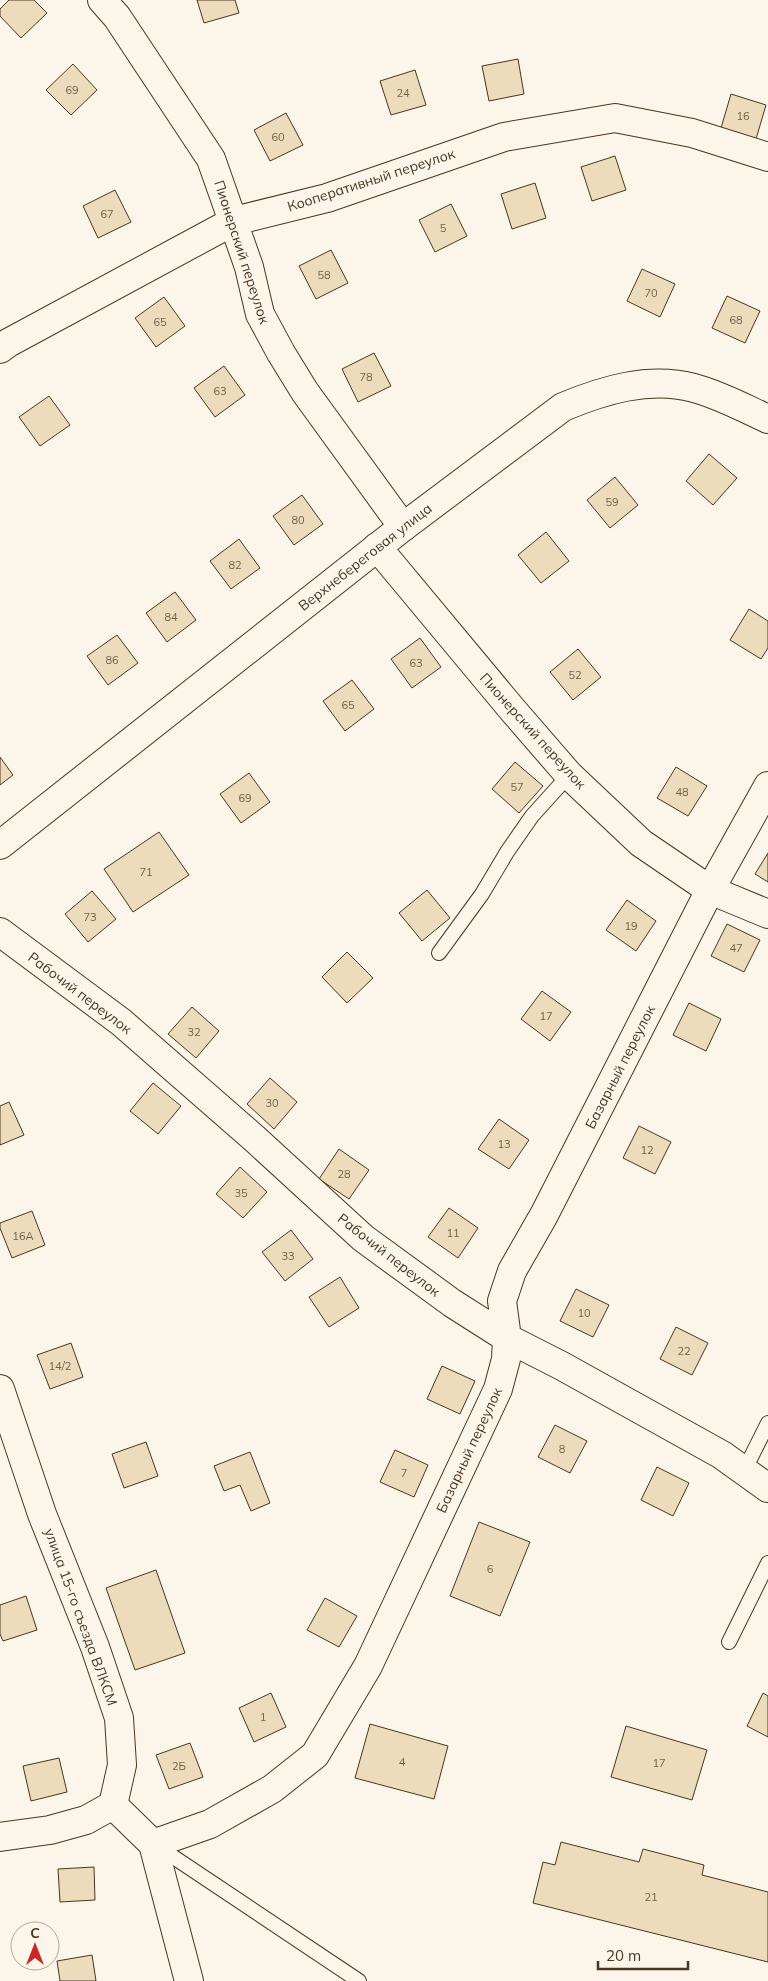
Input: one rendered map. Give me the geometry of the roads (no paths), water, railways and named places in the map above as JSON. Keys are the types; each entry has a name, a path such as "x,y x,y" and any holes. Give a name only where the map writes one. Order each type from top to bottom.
{"street":[{"name":"Пионерский переулок","path":"102,0 117,17 211,159 249,267 260,314 281,354 305,392 403,527"},
{"name":"Кооперативный переулок","path":"0,349 234,221 327,198 504,137 615,118 692,133 768,157"},
{"name":"Верхнебереговая улица","path":"0,844 377,547 563,407 591,395 624,386 660,383 693,388 726,399 768,419"},
{"name":"Пионерский переулок","path":"377,547 569,775 642,843 710,890 768,914"},
{"name":"Базарный переулок","path":"153,1844 218,1819 272,1789 315,1754 368,1666 498,1389 506,1359 507,1338 502,1301 512,1271 544,1215 710,890 768,786"},
{"name":"Рабочий переулок","path":"0,932 121,1022 255,1139 363,1238 452,1303 507,1338 562,1366 722,1455 768,1488"},
{"name":"улица 15-го съезда ВЛКСМ","path":"0,1389 42,1514 95,1647 119,1718 122,1764 114,1805"},
{"path":"0,1837 50,1830 86,1820 114,1805 153,1844 189,1981"}],"lane":[{"path":"439,953 482,894 507,852 532,816 569,775"},
{"path":"744,1471 768,1423"},
{"path":"729,1642 768,1563"},
{"path":"153,1844 359,1981"}]}
